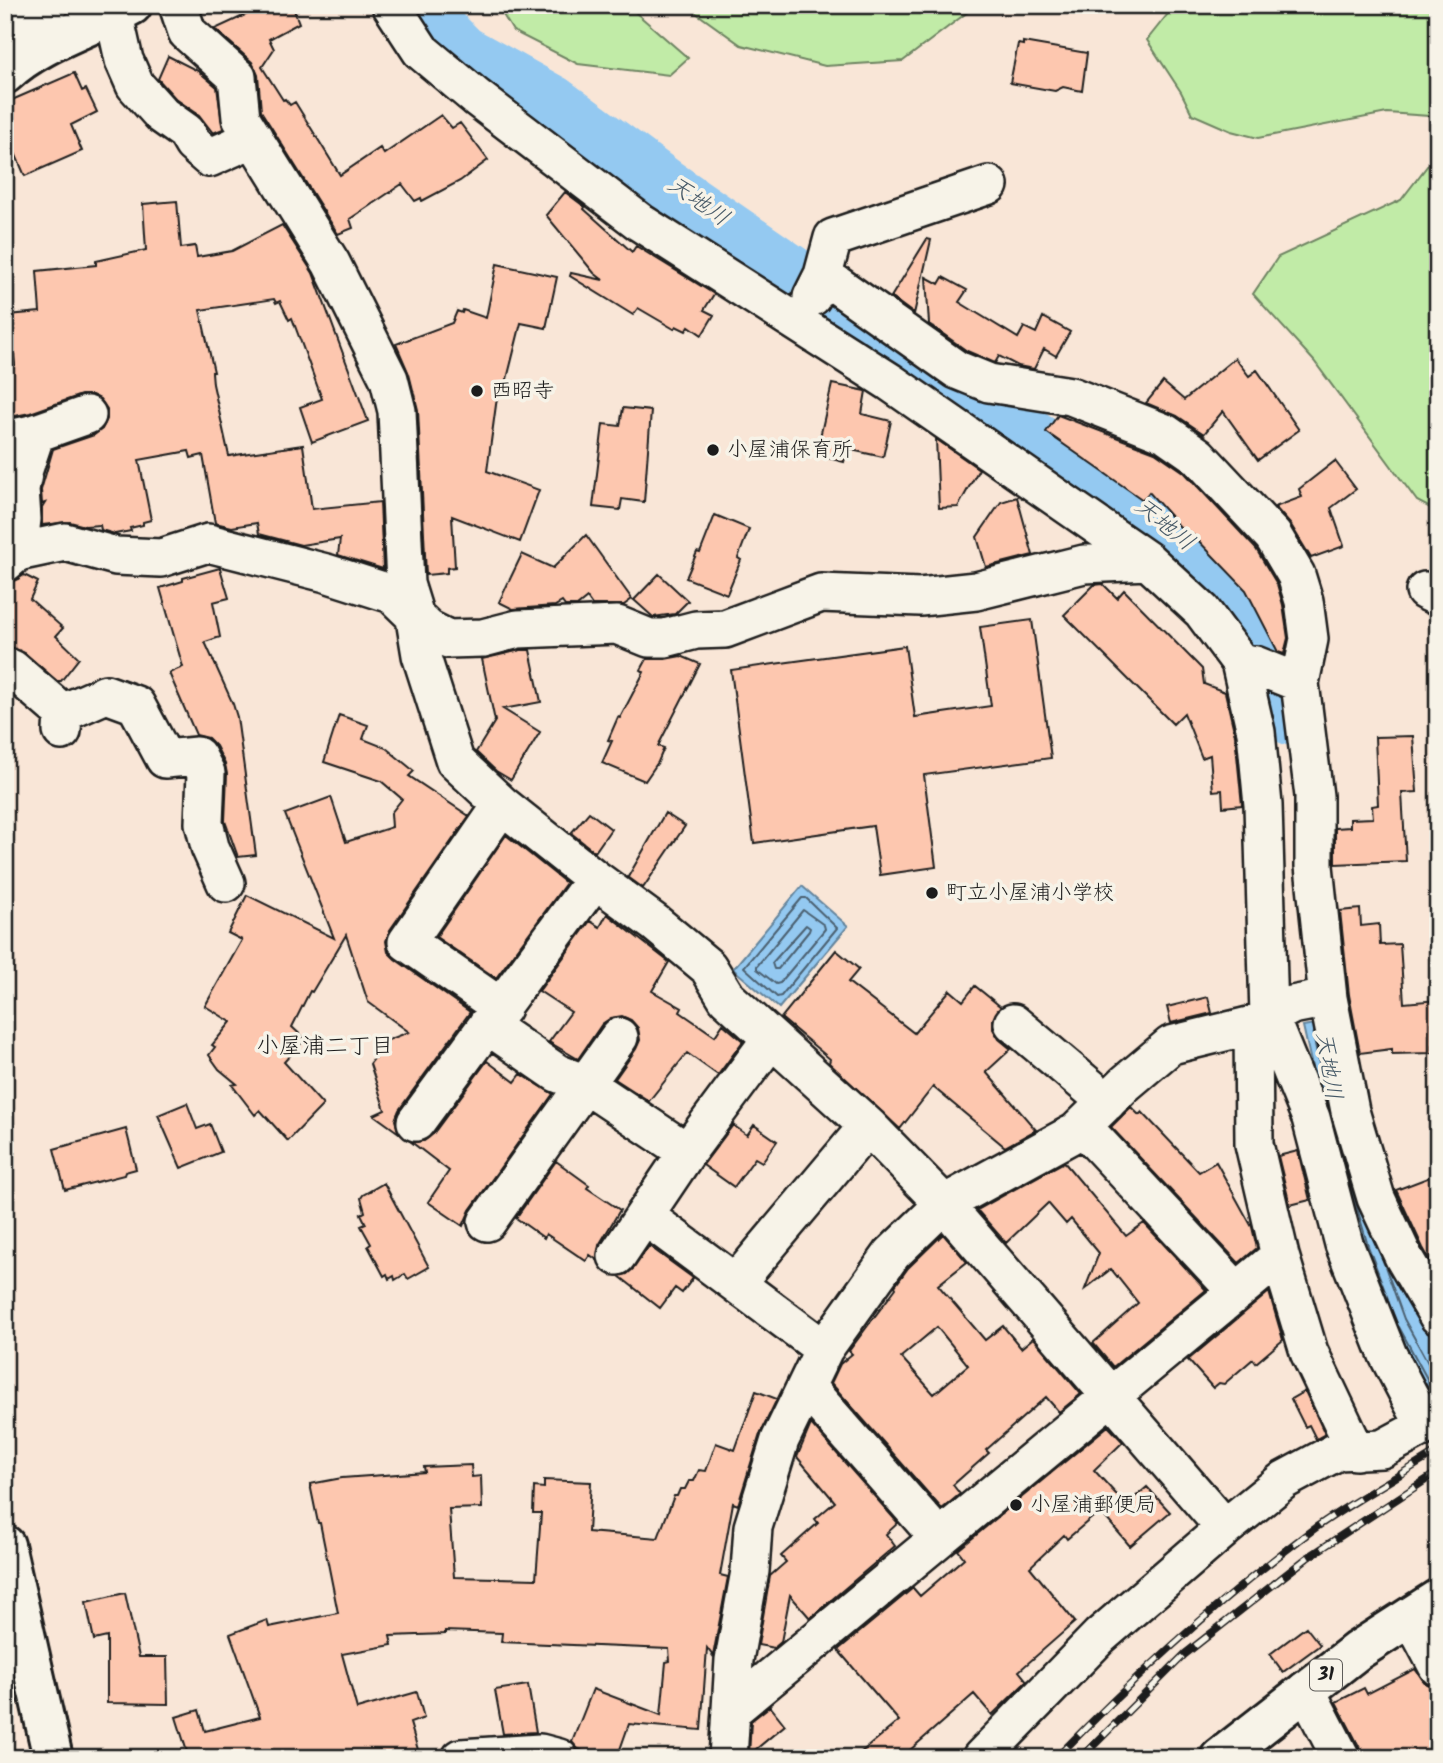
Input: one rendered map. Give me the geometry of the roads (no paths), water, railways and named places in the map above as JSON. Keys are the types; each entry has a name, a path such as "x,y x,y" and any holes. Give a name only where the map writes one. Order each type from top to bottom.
{"main road":[{"path":"5,31 49,5"},
{"path":"5,74 27,57 123,10"},
{"path":"5,1545 53,1758"},
{"name":"31","path":"1220,1758 1357,1651 1424,1608"}],"street":[{"path":"178,5 187,32 237,77 241,118 231,149"},
{"path":"391,5 421,51 476,97 641,223 890,382 1148,561 1202,611 1247,664 1300,683"},
{"path":"123,10 124,60 135,85 162,115 186,132 193,144 231,149 331,263 389,379 397,411 405,584 414,613 421,655 455,761 502,805 595,879 655,922 708,967 727,998 868,1126 944,1204 1225,1528"},
{"path":"800,323 823,275 833,238 989,185"},
{"path":"823,275 957,370 989,383 1045,391 1096,404 1165,433 1198,457 1273,536 1296,575 1304,601 1310,639 1300,683 1314,796 1314,866 1328,999 1350,1111 1376,1198 1404,1258 1438,1316"},
{"path":"11,557 22,519 20,489 24,470 20,436 87,415"},
{"path":"11,557 65,542 116,556 161,558 208,543 326,573 392,594 428,629 448,639 483,638 518,629 617,625 649,638 665,638 696,630 725,629 821,593 920,597 976,591 1084,564 1148,561"},
{"path":"1247,664 1264,805 1272,1015 1254,1144 1280,1256 1309,1352 1356,1451"},
{"path":"5,666 12,669 62,722 106,694 136,705 165,759 197,756 206,772 204,823 209,847 226,883"},
{"path":"502,805 407,942 495,1016 557,1073 585,1084 687,1152"},
{"path":"416,1122 595,879"},
{"path":"728,1758 734,1660 750,1571 753,1527 780,1440 824,1349 892,1254 944,1204 1076,1132 1171,1045 1328,999"},
{"path":"981,1758 1100,1636 1284,1480 1338,1451 1382,1449 1424,1426 1388,1354 1344,1244 1311,1118 1272,1015"},
{"path":"1013,1023 1095,1114 1237,1292"},
{"path":"487,1222 619,1037"},
{"path":"617,1256 687,1152 771,1039"},
{"path":"736,1283 868,1126"},
{"path":"645,1216 824,1349"},
{"path":"732,1710 1280,1256"},
{"path":"806,1387 939,1538"},
{"path":"1424,1608 1438,1667"},
{"path":"1306,1689 1341,1758"},
{"path":"461,1758 540,1753 559,1758"}],"water":[{"path":"802,886 848,926 779,1008 733,969"},
{"path":"1337,1020 1353,1092 1438,1308 1438,1413 1390,1326 1326,1129 1303,1026"}],"waterway":[{"name":"天地川","path":"426,5 436,24 463,51 553,101 667,185 1004,417 1131,498 1228,578 1269,650 1290,719"}],"railway":[{"path":"1056,1758 1179,1639 1277,1557 1342,1510 1438,1451"},
{"path":"1081,1758 1185,1654 1307,1558 1438,1472"}],"place":[{"name":"西昭寺","path":"477,391"},
{"name":"小屋浦保育所","path":"713,450"},
{"name":"町立小屋浦小学校","path":"932,893"},
{"name":"小屋浦郵便局","path":"1016,1505"}],"district":[{"name":"小屋浦二丁目","path":"325,1047"}]}
